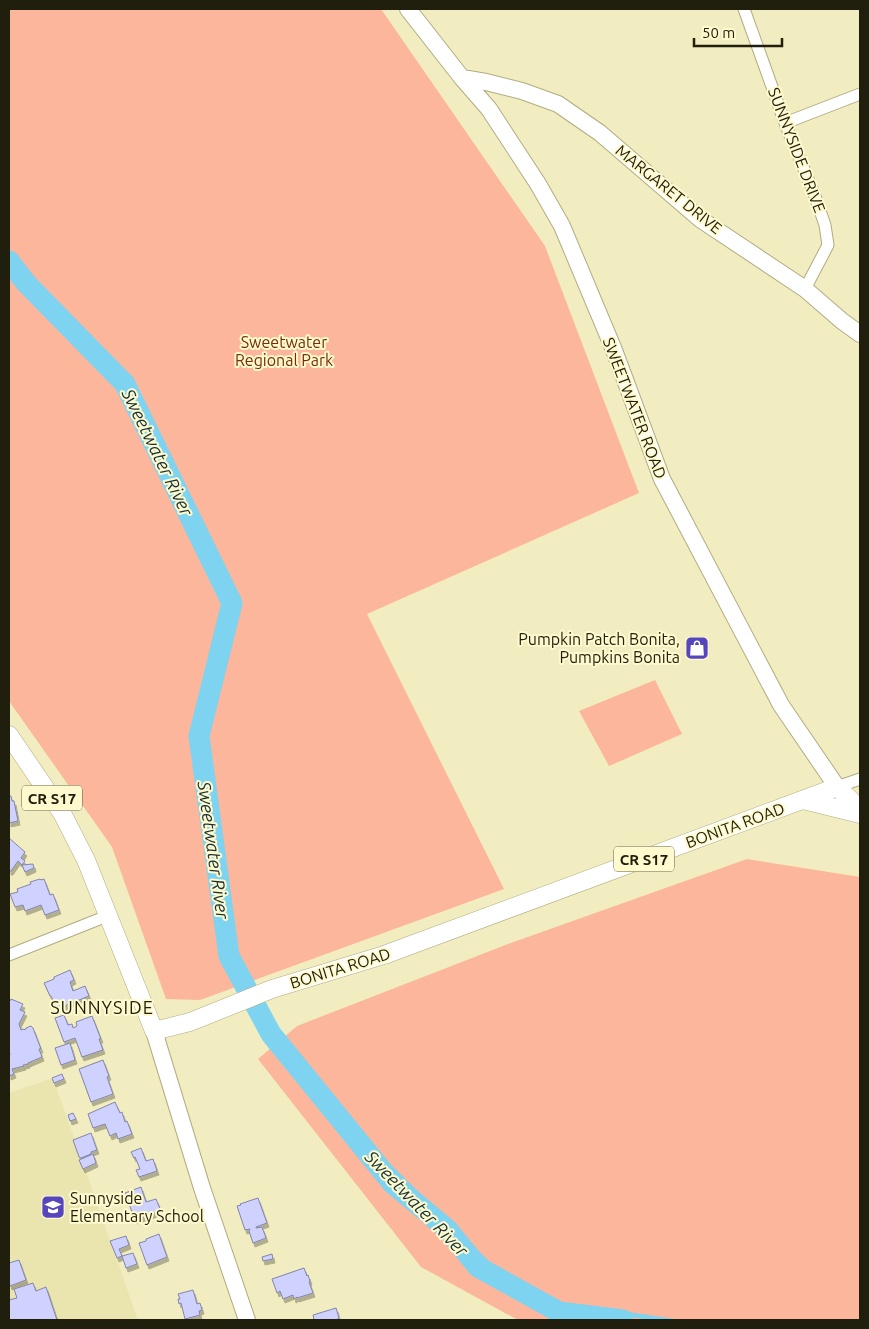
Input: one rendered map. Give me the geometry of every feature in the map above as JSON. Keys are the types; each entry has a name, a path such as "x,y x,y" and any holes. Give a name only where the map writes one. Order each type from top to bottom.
{"main road":[{"name":"SWEETWATER ROAD","path":"408,9 489,110 538,184 562,226 614,350 662,479 781,705 837,787 860,809"},
{"name":"MARGARET DRIVE","path":"462,78 522,91 558,104 600,133 700,219 805,289 860,334"},
{"name":"CR S17","path":"9,735 62,813 86,860 154,1031"},
{"name":"BONITA ROAD","path":"154,1031 190,1022 272,989 384,955 837,787"},
{"path":"804,800 860,814"},
{"path":"154,1031 202,1188 247,1320"}],"street":[{"name":"SUNNYSIDE DRIVE","path":"744,9 825,225 828,245 805,289"},
{"path":"786,123 860,94"},
{"path":"837,787 860,779"},
{"path":"9,955 108,916"}],"shaded area":[{"name":"Sunnyside Elementary School","path":"53,1078 138,1320 9,1320 9,1093"}],"green space":[{"name":"Sweetwater Regional Park","path":"9,9 381,9 545,246 639,493 367,614 504,889 200,1000 166,999 112,847 9,701"},
{"path":"655,680 682,734 609,766 579,711"},
{"path":"747,859 860,877 860,1320 518,1320 421,1267 258,1059 297,1026 508,944"}],"water":[{"path":"293,1046 379,1153 498,1270 562,1302 682,1320 651,1320 563,1308 494,1272 370,1150 288,1050"}],"building":[{"path":"9,796 14,801 18,821 9,823"},
{"path":"9,838 25,852 21,858 25,861 22,865 18,861 11,871 9,871"},
{"path":"33,864 34,868 25,872 22,865"},
{"path":"44,879 50,895 53,894 59,910 45,915 41,905 25,911 23,905 15,907 10,894 18,892 17,889 31,884 30,882"},
{"path":"70,970 74,980 70,982 73,991 85,986 89,996 57,1009 44,983"},
{"path":"11,999 23,1004 20,1010 25,1012 19,1024 21,1030 31,1026 33,1028 42,1057 24,1066 12,1069 14,1074 9,1076 9,1000"},
{"path":"64,1015 68,1025 72,1024 73,1028 77,1026 76,1022 92,1016 103,1050 82,1057 75,1038 64,1042 55,1018"},
{"path":"70,1043 75,1060 61,1065 55,1048"},
{"path":"103,1060 113,1094 91,1102 79,1069"},
{"path":"62,1074 64,1079 54,1083 52,1078"},
{"path":"115,1102 120,1113 122,1112 125,1122 127,1121 132,1134 118,1139 116,1133 110,1136 105,1124 93,1128 88,1114"},
{"path":"73,1113 76,1119 70,1121 68,1115"},
{"path":"91,1133 97,1150 81,1158 73,1140"},
{"path":"141,1148 146,1161 153,1159 157,1171 139,1177 136,1170 140,1169 131,1152"},
{"path":"93,1154 96,1163 83,1169 79,1160"},
{"path":"141,1187 146,1202 156,1199 161,1211 135,1220 125,1193"},
{"path":"258,1198 267,1223 256,1228 262,1227 266,1238 253,1243 250,1229 245,1230 237,1206"},
{"path":"159,1234 167,1257 147,1265 139,1243"},
{"path":"126,1236 129,1245 119,1249 122,1256 117,1258 110,1241"},
{"path":"133,1253 137,1264 126,1268 122,1256"},
{"path":"272,1254 273,1259 263,1261 262,1257"},
{"path":"19,1260 26,1280 10,1286 9,1263"},
{"path":"304,1268 313,1293 294,1299 293,1295 283,1299 280,1291 277,1293 272,1279"},
{"path":"33,1283 36,1291 46,1287 57,1320 9,1320 9,1300 17,1298 14,1289"},
{"path":"193,1290 197,1304 200,1303 202,1310 199,1311 200,1315 185,1319 181,1303 179,1304 178,1294"},
{"path":"336,1308 339,1318 336,1320 314,1320 313,1315"}],"waterway":[{"name":"Sweetwater River","path":"9,261 26,283 125,384 232,603 199,736 229,956 271,1034 393,1184 447,1229 478,1267 559,1312 623,1320"}],"place":[{"name":"Pumpkin Patch Bonita, Pumpkins Bonita","path":"697,648"},
{"name":"Sunnyside Elementary School","path":"53,1207"}],"district":[{"name":"SUNNYSIDE","path":"102,1007"}]}
